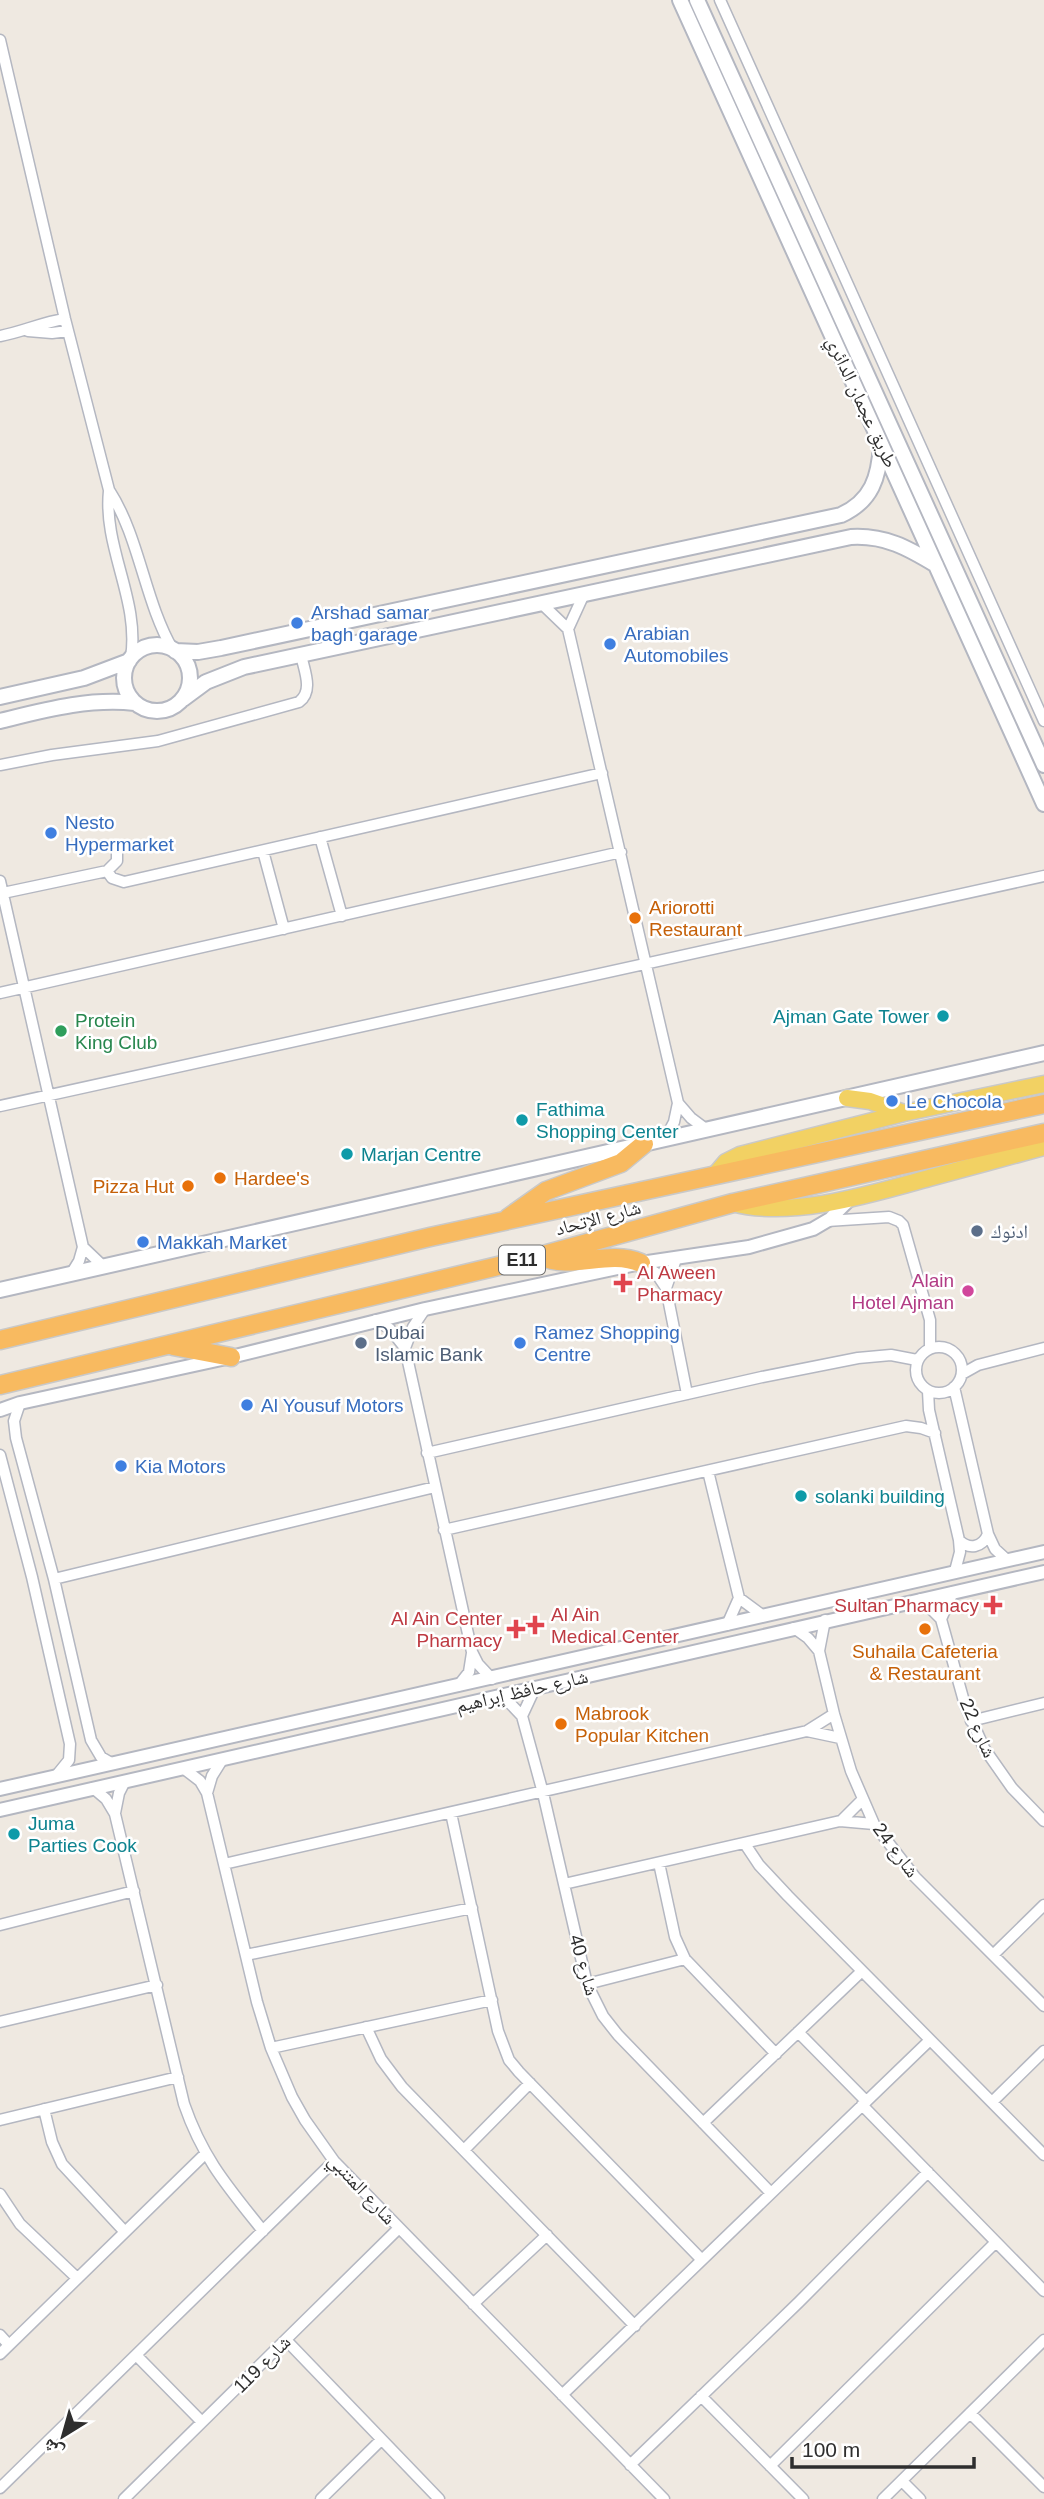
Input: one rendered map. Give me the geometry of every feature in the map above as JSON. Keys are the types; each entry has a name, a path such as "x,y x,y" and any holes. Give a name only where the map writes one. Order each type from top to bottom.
{"highway":[{"name":"شارع الإتحاد","path":"2,1339 505,1221 1044,1104"},
{"name":"شارع الإتحاد","path":"0,1385 540,1256 733,1203 1044,1133"},
{"path":"505,1221 546,1191 612,1168 629,1158 644,1144"},
{"path":"540,1256 562,1263 612,1257 641,1263"},
{"path":"166,1345 231,1357"}],"main road":[{"name":"طريق عجمان الدائري","path":"680,0 1044,804"},
{"name":"طريق عجمان الدائري","path":"697,0 1044,765"},
{"path":"0,697 84,678 130,659 139,650 154,646 174,651 198,652 221,648 832,517 849,511 864,500 875,485 880,467 881,443"},
{"path":"0,721 77,704 106,701 135,703 148,710 164,711 205,682 231,671 839,539 862,536 896,542 937,566"},
{"path":"683,573 693,564 719,558 726,550 726,540"},
{"path":"174,651 181,656 189,670 189,685 183,699"},
{"path":"130,659 124,683 135,703"},
{"path":"0,1290 1044,1053"},
{"path":"715,1175 726,1162 740,1155 904,1113 1043,1083"},
{"path":"847,1098 870,1101 904,1113"},
{"path":"733,1203 752,1208 783,1209 851,1198 1044,1147"}],"street":[{"path":"720,0 1044,721"},
{"path":"0,40 65,319 109,490 122,515 152,607 174,651"},
{"path":"0,337 65,319"},
{"path":"28,331 68,331"},
{"path":"109,490 109,523 133,623 130,659"},
{"path":"568,629 584,594"},
{"path":"541,603 568,629 621,852 678,1104 674,1122 665,1139"},
{"path":"0,765 158,741 299,702 308,690 301,655"},
{"path":"107,871 113,878 124,882 602,773"},
{"path":"320,837 342,916"},
{"path":"3,893 107,871 117,861 117,850"},
{"path":"263,851 284,929"},
{"path":"0,993 621,852"},
{"path":"0,1106 1043,875"},
{"path":"0,881 3,906 83,1247 71,1274"},
{"path":"678,1104 707,1130"},
{"path":"0,1410 20,1403 231,1357 425,1309 641,1263 749,1247 804,1232 827,1221 851,1198"},
{"path":"827,1221 889,1217 903,1225 930,1320 930,1348"},
{"path":"83,1247 104,1267"},
{"path":"666,1288 676,1259"},
{"path":"641,1263 656,1273 666,1288 687,1394"},
{"path":"405,1348 413,1327 425,1309"},
{"path":"376,1320 396,1334 405,1348 472,1652 478,1664 492,1679"},
{"path":"962,1374 957,1355 944,1347 930,1348 917,1360 916,1374 920,1384 928,1391 941,1393 954,1387 962,1374 978,1364 1044,1349"},
{"path":"427,1452 858,1359 891,1355 917,1360"},
{"path":"960,1361 978,1364"},
{"path":"954,1387 988,1534 995,1549 1007,1560"},
{"path":"928,1391 929,1410 959,1540 960,1552 955,1571"},
{"path":"20,1403 14,1421 21,1459 54,1579 88,1728 97,1752 113,1764"},
{"path":"906,1426 929,1410"},
{"path":"444,1530 906,1426 935,1433"},
{"path":"21,1459 18,1455 8,1455 1,1459 68,1733 71,1752 69,1760 55,1777"},
{"path":"708,1471 739,1598 727,1625"},
{"path":"54,1579 435,1487"},
{"path":"959,1540 966,1546 975,1547 984,1542 988,1534"},
{"name":"شارع حافظ إبراهيم","path":"0,1789 1044,1552"},
{"name":"شارع حافظ إبراهيم","path":"0,1810 1044,1572"},
{"path":"941,1619 953,1592"},
{"path":"739,1598 762,1615"},
{"name":"شارع 22","path":"921,1599 941,1619 971,1720 998,1769 1044,1821"},
{"name":"شارع 24","path":"825,1620 819,1651 834,1714 862,1800 874,1824 902,1863 1044,2006"},
{"path":"794,1628 808,1638 819,1651"},
{"path":"457,1687 469,1672 472,1652"},
{"path":"522,1716 535,1688"},
{"name":"شارع 40","path":"503,1696 522,1716 543,1793 587,1984 597,2006 610,2026 770,2192"},
{"path":"971,1720 1044,1703"},
{"path":"224,1864 807,1731 834,1714"},
{"path":"68,1733 79,1735 88,1728"},
{"path":"807,1731 840,1738"},
{"path":"206,1793 222,1760"},
{"name":"شارع المتنبي","path":"183,1768 194,1775 206,1793 271,2048 298,2109 334,2161 664,2499"},
{"path":"115,1814 118,1793 125,1781"},
{"path":"93,1788 106,1799 115,1814 193,2129 205,2154 263,2231"},
{"path":"840,1821 862,1800"},
{"path":"451,1813 502,2046 509,2060 701,2259"},
{"path":"564,1884 840,1821 874,1824"},
{"path":"745,1844 773,1880 1044,2155"},
{"path":"659,1863 675,1937 685,1959 776,2054"},
{"path":"0,1924 134,1891"},
{"path":"993,1955 1044,1905"},
{"path":"246,1955 472,1908"},
{"path":"587,1984 685,1959"},
{"path":"703,2123 862,1971"},
{"path":"0,2022 157,1985"},
{"path":"271,2048 492,2000"},
{"path":"366,2027 391,2073 635,2326"},
{"path":"798,2032 928,2172 1044,2291"},
{"path":"562,2395 930,2040"},
{"path":"992,2102 1044,2051"},
{"path":"0,2120 178,2077"},
{"path":"464,2150 530,2084"},
{"path":"44,2109 52,2142 62,2164 125,2232"},
{"path":"0,2354 205,2154"},
{"path":"0,2488 334,2161"},
{"path":"630,2465 805,2297 928,2172"},
{"path":"0,2194 20,2224 76,2278"},
{"name":"شارع 119","path":"124,2499 399,2228"},
{"path":"473,2304 547,2235"},
{"path":"770,2466 996,2242"},
{"path":"0,2335 9,2345"},
{"path":"286,2340 439,2499"},
{"path":"883,2499 1044,2340"},
{"path":"136,2355 202,2422"},
{"path":"701,2396 803,2499"},
{"path":"970,2413 1043,2485"},
{"path":"321,2499 381,2440"},
{"path":"0,2469 9,2479"},
{"path":"902,2481 920,2499"}],"place":[{"name":"Arshad samar bagh garage","path":"297,623"},
{"name":"Arabian Automobiles","path":"610,644"},
{"name":"Nesto Hypermarket","path":"51,833"},
{"name":"Ariorotti Restaurant","path":"635,918"},
{"name":"Ajman Gate Tower","path":"943,1016"},
{"name":"Protein King Club","path":"61,1031"},
{"name":"Le Chocola","path":"892,1101"},
{"name":"Fathima Shopping Center","path":"522,1120"},
{"name":"Marjan Centre","path":"347,1154"},
{"name":"Hardee's","path":"220,1178"},
{"name":"Pizza Hut","path":"188,1186"},
{"name":"ادنوك","path":"977,1231"},
{"name":"Makkah Market","path":"143,1242"},
{"name":"Al Aween Pharmacy","path":"623,1283"},
{"name":"Alain Hotel Ajman","path":"968,1291"},
{"name":"Dubai Islamic Bank","path":"361,1343"},
{"name":"Ramez Shopping Centre","path":"520,1343"},
{"name":"Al Yousuf Motors","path":"247,1405"},
{"name":"Kia Motors","path":"121,1466"},
{"name":"solanki building","path":"801,1496"},
{"name":"Sultan Pharmacy","path":"993,1605"},
{"name":"Al Ain Medical Center","path":"535,1625"},
{"name":"Al Ain Center Pharmacy","path":"516,1629"},
{"name":"Suhaila Cafeteria & Restaurant","path":"925,1629"},
{"name":"Mabrook Popular Kitchen","path":"561,1724"},
{"name":"Juma Parties Cook","path":"14,1834"}]}
